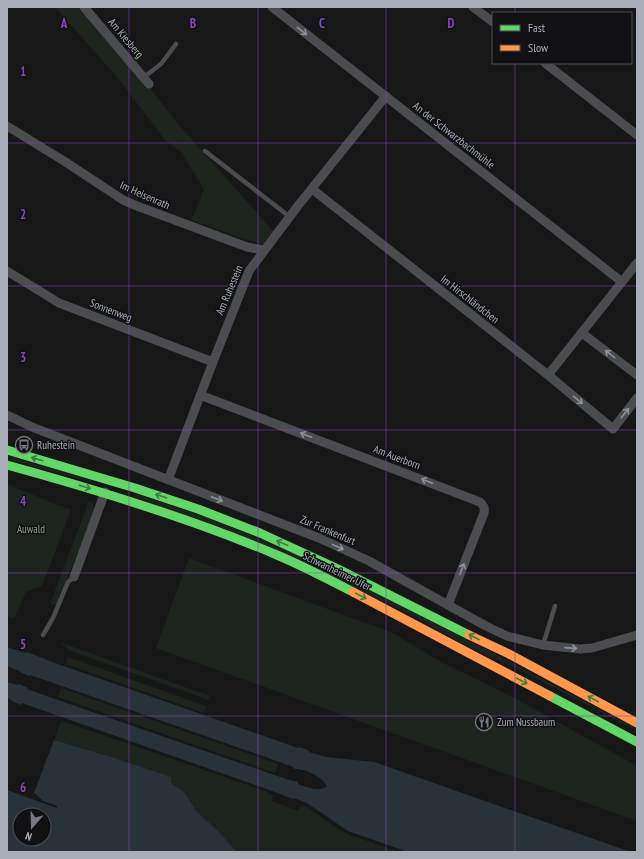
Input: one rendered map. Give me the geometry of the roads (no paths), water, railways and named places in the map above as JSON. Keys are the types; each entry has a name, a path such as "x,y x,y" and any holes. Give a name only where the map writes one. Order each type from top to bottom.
{"main road":[{"name":"Schwanheimer Ufer","path":"7,450 154,494 212,514 260,533 324,561 398,598 637,723"},
{"name":"Schwanheimer Ufer","path":"7,465 105,492 201,525 271,553 339,585 637,742"},
{"path":"612,709 637,714"},
{"path":"594,720 637,733"}],"street":[{"name":"Am Kiesberg","path":"84,7 146,80"},
{"name":"An der Schwarzbachmühle","path":"272,7 622,282"},
{"path":"473,7 492,21"},
{"path":"546,64 637,135"},
{"name":"Am Ruhestein","path":"168,480 249,271 386,96"},
{"name":"Im Heisenrath","path":"7,126 123,200 247,247 264,250"},
{"name":"Im Hirschländchen","path":"312,189 613,428 637,398"},
{"path":"548,375 637,263"},
{"name":"Sonnenweg","path":"7,271 59,303 213,362"},
{"path":"582,333 637,375"},
{"name":"Am Auerborn","path":"200,395 480,502 485,507 484,513 448,605"},
{"name":"Zur Frankenfurt","path":"7,415 32,427 319,538 369,561 486,626 507,636 543,645 580,649 592,648 637,635"},
{"path":"74,577 105,492"}],"lane":[{"path":"146,80 161,64 176,44"},
{"path":"205,151 290,217"},
{"path":"43,635 53,618 68,582 74,577"},
{"path":"543,645 556,606"}],"place":[{"name":"Ruhestein","path":"24,445"},
{"name":"Zum Nussbaum","path":"484,722"}],"park label":[{"name":"Auwald","path":"31,529"}]}
